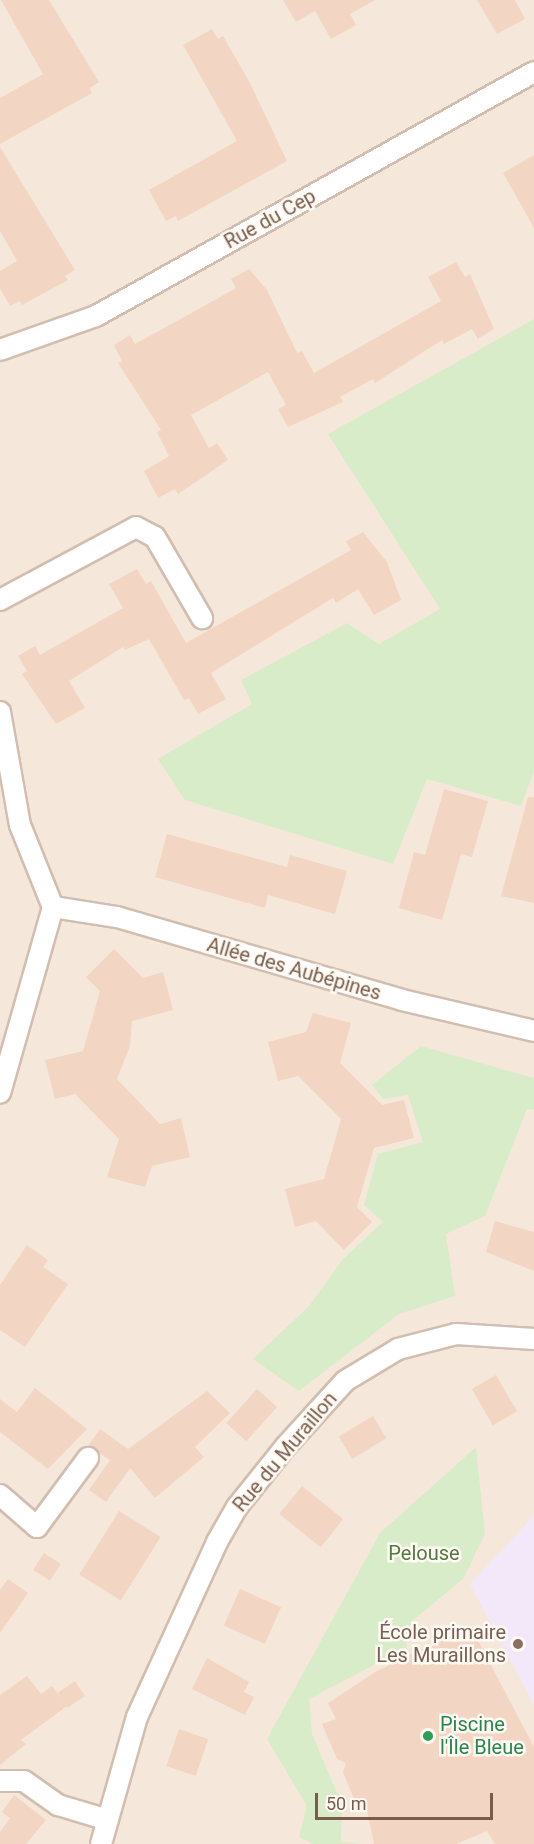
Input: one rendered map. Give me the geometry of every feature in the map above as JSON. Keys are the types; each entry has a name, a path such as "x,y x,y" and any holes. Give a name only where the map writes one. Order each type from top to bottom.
{"street":[{"name":"Rue du Cep","path":"0,350 96,316 534,72"},
{"path":"0,600 136,527 155,537 202,618"},
{"path":"0,712 20,825 53,908 0,1093"},
{"name":"Allée des Aubépines","path":"53,908 117,917 402,1000 534,1031"},
{"name":"Rue du Muraillon","path":"101,1844 137,1716 217,1542 237,1507 302,1428 345,1381 414,1343 456,1334 534,1339"},
{"path":"0,1495 37,1527 88,1458"},
{"path":"0,1781 24,1781 58,1804 108,1820"}],"shaded area":[{"path":"0,0 534,0 534,1844 0,1844"},
{"name":"École primaire Les Muraillons","path":"534,1516 534,1705 470,1584"}],"green space":[{"path":"534,319 534,771 521,806 427,779 393,864 185,800 158,759 252,704 241,680 347,623 379,644 440,609 328,434"},
{"path":"421,1046 534,1078 534,1110 527,1109 485,1216 446,1234 455,1296 399,1314 299,1391 253,1359 309,1306 343,1259 383,1222 364,1205 378,1154 423,1142 408,1095 383,1099 372,1085"},
{"name":"Pelouse","path":"476,1447 485,1534 463,1579 411,1622 406,1648 309,1699 312,1734 342,1805 341,1842 360,1844 313,1844 299,1837 307,1806 267,1739 380,1533"}],"building":[{"path":"1,0 49,0 99,82 90,88 92,93 0,144 0,98 43,74"},
{"path":"283,0 375,0 350,14 356,25 331,39 315,11 296,22"},
{"path":"477,0 515,0 525,19 497,34"},
{"path":"212,29 218,39 223,36 250,83 287,161 178,221 176,216 166,221 149,190 237,141 183,45"},
{"path":"0,147 75,270 65,276 68,280 22,305 20,301 10,306 0,288 0,271 17,261 0,231"},
{"path":"534,155 534,228 503,173"},
{"path":"456,262 465,277 470,274 494,329 478,339 472,329 444,344 442,340 375,383 373,379 340,397 343,402 288,427 278,409 286,405 268,372 191,415 209,448 217,443 228,460 178,494 175,489 158,498 144,471 169,456 157,432 161,430 118,363 122,361 114,345 130,335 135,344 236,288 231,279 249,269 267,290 297,353 302,351 314,373 441,301 428,277"},
{"path":"363,532 387,562 401,600 374,615 358,589 336,603 333,598 211,673 226,699 198,714 189,698 184,700 149,639 125,650 123,647 69,681 85,708 56,724 22,674 27,671 18,656 35,646 40,655 123,608 109,584 137,569 146,584 151,581 186,643 351,550 346,541"},
{"path":"444,789 488,801 472,857 461,854 442,920 399,908 414,852 425,855"},
{"path":"528,797 534,797 534,903 501,896"},
{"path":"167,834 287,867 290,855 347,871 335,914 268,895 265,908 155,877"},
{"path":"114,949 143,978 163,972 173,1010 132,1021 130,1046 117,1079 160,1124 181,1118 190,1157 152,1166 145,1187 107,1177 119,1139 75,1094 55,1099 45,1060 83,1051 100,991 86,977"},
{"path":"313,1013 351,1023 340,1063 382,1105 404,1100 414,1138 374,1148 357,1207 372,1222 344,1250 316,1221 295,1227 285,1189 324,1179 341,1119 298,1076 278,1081 268,1042 306,1032"},
{"path":"495,1221 534,1232 534,1271 486,1252"},
{"path":"27,1245 48,1260 43,1267 68,1284 25,1347 0,1330 0,1285"},
{"path":"496,1375 517,1411 493,1425 472,1389"},
{"path":"35,1388 87,1429 48,1469 0,1432 0,1399 17,1412"},
{"path":"257,1389 277,1407 246,1441 226,1423"},
{"path":"207,1391 230,1413 195,1447 204,1457 155,1498 130,1468 106,1502 89,1490 110,1460 88,1446 100,1429 128,1449"},
{"path":"373,1416 386,1438 352,1459 339,1437"},
{"path":"302,1486 343,1519 321,1547 279,1514"},
{"path":"119,1511 161,1537 121,1601 79,1575"},
{"path":"44,1553 61,1564 50,1581 33,1570"},
{"path":"8,1579 28,1593 0,1633 0,1590"},
{"path":"240,1589 281,1607 265,1644 224,1626"},
{"name":"Piscine l'Île Bleue","path":"470,1625 534,1747 534,1844 495,1844 487,1831 456,1844 374,1844 366,1806 358,1809 343,1772 346,1763 337,1759 322,1724 336,1719 328,1703 377,1671"},
{"path":"207,1658 249,1682 244,1692 254,1697 245,1715 192,1689"},
{"path":"27,1676 41,1694 52,1686 67,1706 21,1740 26,1744 0,1765 0,1695"},
{"path":"75,1681 85,1696 68,1708 58,1693"},
{"path":"179,1729 208,1739 196,1776 166,1766"},
{"path":"14,1795 46,1820 26,1844 0,1844 0,1832 10,1818 2,1812"}],"place":[{"name":"École primaire Les Muraillons","path":"518,1644"},
{"name":"Piscine l'Île Bleue","path":"428,1736"}]}
